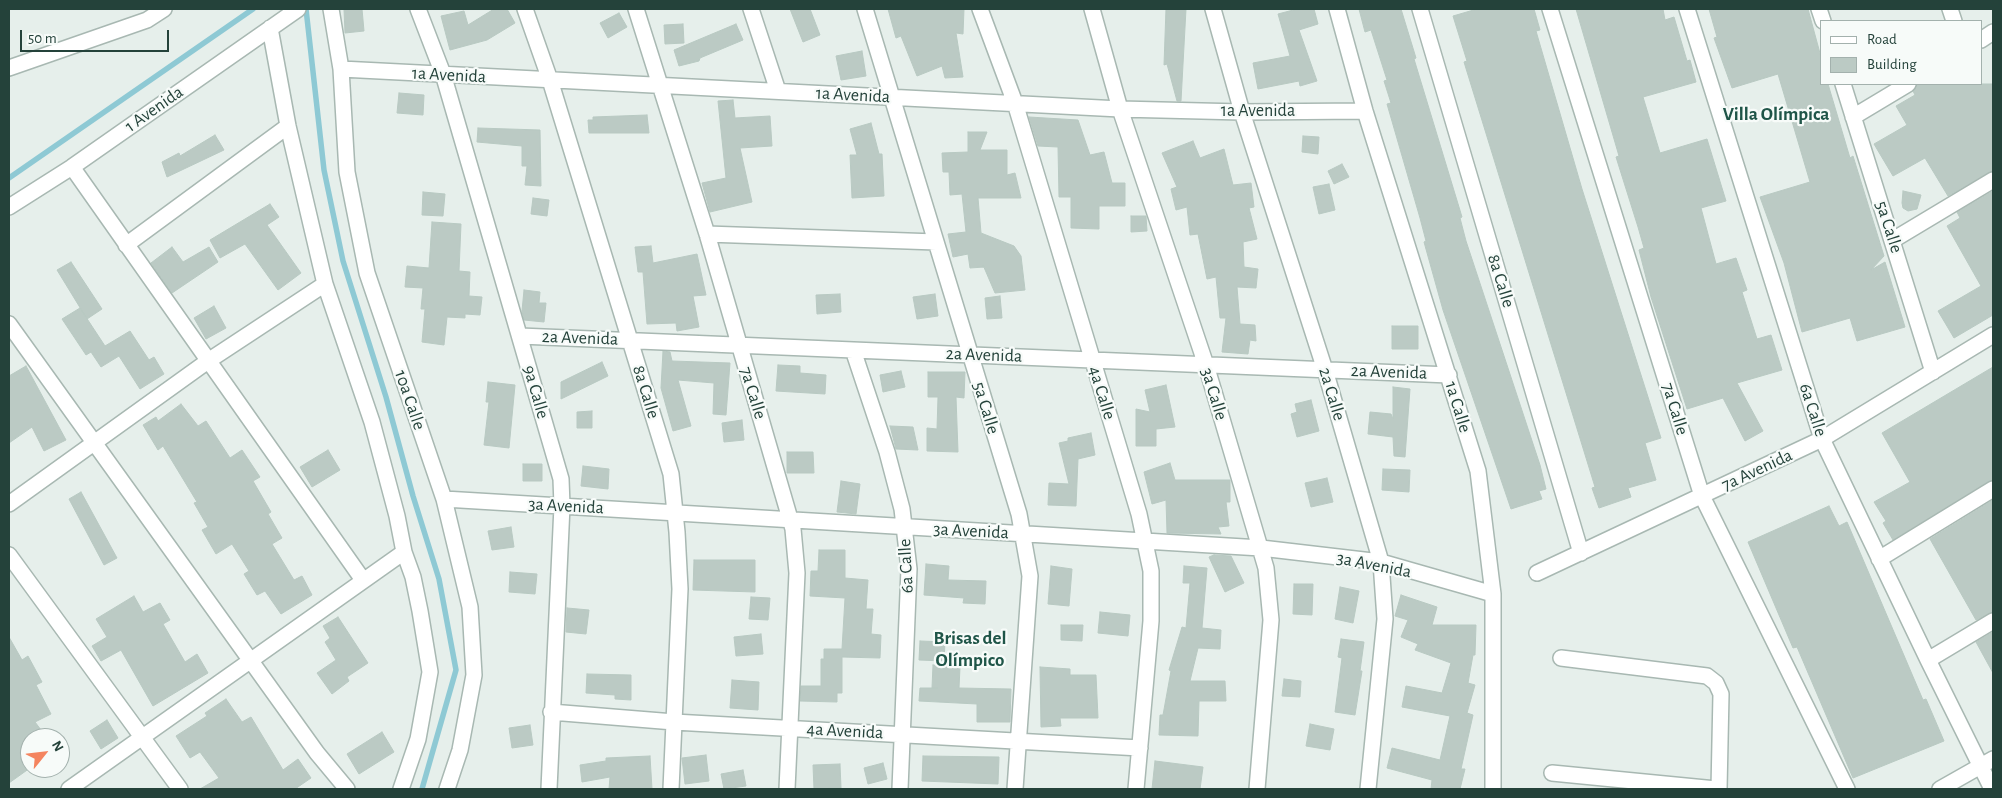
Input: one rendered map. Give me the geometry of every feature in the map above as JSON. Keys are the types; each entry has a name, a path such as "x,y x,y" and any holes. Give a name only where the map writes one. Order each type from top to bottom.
{"street":[{"path":"9,68 164,9"},
{"name":"10a Calle","path":"331,9 341,69 347,172 367,273 444,499 470,607 474,675 460,750 447,789"},
{"name":"9a Calle","path":"418,9 444,74 561,479 562,506 551,712 549,789"},
{"name":"8a Calle","path":"525,9 550,80 671,474 680,589 671,789"},
{"name":"7a Calle","path":"636,9 707,234 790,520 797,573 787,789"},
{"path":"750,9 778,91"},
{"name":"5a Calle","path":"865,9 1019,514 1023,534 1030,576 1016,789"},
{"name":"4a Calle","path":"980,9 1015,103 1145,541 1151,571 1151,622 1136,789"},
{"name":"3a Calle","path":"1092,9 1120,109 1206,365 1266,568 1271,620 1257,789"},
{"name":"2a Calle","path":"1213,9 1242,112 1325,370 1381,562 1385,619 1368,789"},
{"name":"1a Calle","path":"1337,9 1365,111 1478,472 1493,594 1493,789"},
{"name":"8a Calle","path":"1420,9 1581,553"},
{"name":"7a Calle","path":"1550,9 1702,496 1847,789"},
{"name":"6a Calle","path":"1687,9 1822,440 1928,660 1987,763 1992,789"},
{"name":"1 Avenida","path":"9,207 72,167 295,11"},
{"path":"270,28 288,126 325,284 372,422 397,516 404,552 413,576 430,672 418,739 402,789"},
{"path":"1982,39 1993,32"},
{"name":"1a Avenida","path":"341,69 1120,109 1242,112 1365,111"},
{"name":"5a Calle","path":"1843,85 1894,240 1933,372"},
{"path":"1853,117 1906,85"},
{"path":"126,245 288,126"},
{"path":"72,167 363,580"},
{"path":"1894,240 1993,180"},
{"path":"707,234 936,242"},
{"path":"9,504 208,360 325,284"},
{"path":"9,324 95,441 317,753 347,789"},
{"name":"7a Avenida","path":"1537,573 1822,440 1993,335"},
{"name":"2a Avenida","path":"520,336 1449,375"},
{"name":"6a Calle","path":"853,350 887,452 902,509 909,569 904,735 900,789"},
{"path":"1879,559 1993,489"},
{"name":"3a Avenida","path":"444,499 1260,548 1381,562 1493,594"},
{"path":"69,789 404,552"},
{"path":"9,555 180,789"},
{"path":"1928,660 1993,621"},
{"path":"1552,773 1717,789 1721,694 1716,683 1707,676 1561,658"},
{"name":"4a Avenida","path":"551,712 674,722 1140,748"},
{"path":"1940,789 1987,763"}],"building":[{"path":"344,9 362,9 364,31 345,33"},
{"path":"494,9 507,9 515,23 487,40 450,50 441,16 464,11 468,25"},
{"path":"790,9 810,9 820,35 803,42"},
{"path":"888,9 964,9 963,34 956,33 963,77 945,78 942,66 917,76 901,36 896,38"},
{"path":"1166,9 1186,9 1181,101 1177,101 1167,64 1164,65"},
{"path":"1297,9 1314,9 1318,24 1299,30 1317,81 1300,86 1299,81 1258,89 1253,63 1290,56 1278,14"},
{"path":"1359,9 1401,9 1416,58 1414,59 1462,217 1460,218 1466,241 1540,465 1546,489 1539,491 1542,499 1511,509 1443,310 1424,242 1426,241 1420,218 1387,104 1391,103 1384,81 1387,80 1371,30 1365,32"},
{"path":"1477,9 1534,9 1540,30 1536,31 1582,189 1661,438 1645,443 1656,480 1628,488 1631,497 1599,508 1592,488 1595,487 1464,62 1467,61 1453,16"},
{"path":"1576,9 1663,9 1665,20 1674,17 1687,61 1690,60 1696,82 1643,97 1660,153 1707,139 1726,201 1701,208 1716,264 1736,258 1747,290 1742,292 1757,339 1771,335 1782,370 1737,383 1763,431 1745,441 1723,398 1687,409 1651,297 1639,250 1644,248 1616,157 1619,156"},
{"path":"1709,9 1808,9 1820,53 1820,85 1828,85 1850,158 1853,156 1884,256 1871,270 1885,262 1905,327 1857,341 1850,318 1802,332 1784,263 1760,197 1810,182 1778,74 1732,88 1714,38 1717,37"},
{"path":"619,13 627,27 608,38 600,23"},
{"path":"683,24 684,43 665,44 664,25"},
{"path":"736,24 743,40 700,58 699,61 679,66 674,50"},
{"path":"862,51 866,76 841,80 836,56"},
{"path":"1993,84 1993,171 1948,196 1925,158 1893,176 1874,144 1907,125 1896,106 1915,95 1913,91 1916,85"},
{"path":"399,93 424,95 423,115 397,113"},
{"path":"733,100 735,118 770,116 772,146 740,148 752,202 710,212 702,183 726,178 718,101"},
{"path":"647,115 649,133 589,133 588,120 593,120 593,117"},
{"path":"1029,117 1078,120 1090,155 1104,152 1112,183 1125,183 1125,206 1099,206 1099,229 1071,228 1071,197 1059,197 1058,147 1038,146"},
{"path":"871,123 879,154 882,154 884,196 852,198 850,155 857,155 850,129"},
{"path":"478,128 540,130 541,186 525,185 527,166 522,166 522,146 477,142"},
{"path":"968,132 987,132 980,150 1007,150 1007,175 1015,173 1021,198 978,198 981,233 1014,246 1021,256 1025,290 995,293 984,267 970,268 968,254 953,257 948,234 966,232 962,194 950,195 949,172 943,172 942,153 968,152"},
{"path":"215,135 224,150 167,177 162,162 179,153 180,156"},
{"path":"1303,136 1319,137 1318,154 1302,152"},
{"path":"1193,141 1200,158 1224,149 1233,185 1251,183 1254,207 1249,208 1257,239 1243,242 1244,267 1258,269 1256,288 1237,287 1240,324 1255,325 1256,341 1250,340 1248,354 1222,352 1226,318 1220,318 1216,277 1207,279 1198,234 1190,235 1187,207 1176,210 1171,189 1177,187 1162,153"},
{"path":"1342,164 1349,177 1334,184 1328,171"},
{"path":"1329,184 1335,210 1319,214 1313,187"},
{"path":"1903,191 1921,195 1917,209 1908,211 1903,208"},
{"path":"1993,191 1993,315 1954,338 1938,311 1981,286 1947,226 1960,218 1957,212"},
{"path":"423,192 445,194 443,216 422,215"},
{"path":"533,198 549,200 547,216 531,214"},
{"path":"270,204 279,217 267,225 301,273 278,290 245,244 220,258 210,240"},
{"path":"1131,216 1146,216 1147,231 1131,232"},
{"path":"432,222 461,224 459,271 470,272 469,296 482,297 480,315 465,314 465,318 447,317 444,345 422,342 425,309 421,309 423,288 405,287 407,266 429,268"},
{"path":"651,246 653,263 697,254 706,295 693,296 699,327 677,331 676,323 647,324 643,272 638,272 635,247"},
{"path":"172,247 183,262 209,247 218,262 172,293 151,263"},
{"path":"71,262 102,309 87,319 57,270"},
{"path":"524,290 540,292 539,303 546,303 544,322 524,320 522,311"},
{"path":"840,294 841,312 817,314 816,295"},
{"path":"935,294 938,316 917,319 913,297"},
{"path":"1000,296 1002,318 987,319 985,298"},
{"path":"214,306 226,328 206,339 194,318"},
{"path":"80,308 105,346 130,331 149,360 154,357 164,374 140,389 119,356 101,367 91,352 86,355 62,319"},
{"path":"1392,326 1418,326 1418,349 1392,349"},
{"path":"663,351 670,352 672,361 730,363 726,415 713,414 714,383 678,380 691,426 673,431 661,388"},
{"path":"602,362 608,376 561,399 561,382"},
{"path":"778,365 800,366 800,373 826,375 825,394 776,391"},
{"path":"26,366 66,440 44,451 32,427 9,443 9,376"},
{"path":"1993,367 1993,480 1893,540 1883,523 1886,521 1874,502 1910,482 1882,433"},
{"path":"901,371 905,387 883,392 880,375"},
{"path":"928,372 965,372 964,398 956,397 958,452 927,451 927,428 937,429 938,397 928,397"},
{"path":"488,382 515,385 509,448 484,445 489,402 486,402"},
{"path":"1166,385 1175,427 1156,429 1156,446 1136,446 1136,409 1150,412 1145,390"},
{"path":"1393,387 1410,389 1405,457 1394,456 1393,437 1368,434 1370,412 1391,414 1393,419"},
{"path":"1311,400 1319,431 1297,437 1291,414 1297,412 1295,404"},
{"path":"181,404 198,426 206,421 230,458 242,450 260,477 253,481 271,512 268,514 282,538 272,544 294,580 302,576 312,595 281,614 265,591 257,595 244,574 249,571 232,544 216,554 202,530 208,527 194,503 197,502 163,446 158,450 143,425 156,417 158,421"},
{"path":"592,411 592,428 577,428 577,412"},
{"path":"742,420 744,440 724,442 722,423"},
{"path":"890,426 913,427 918,450 896,449"},
{"path":"1091,433 1095,455 1078,459 1076,506 1048,505 1049,483 1069,484 1059,443 1068,441 1068,438"},
{"path":"328,450 340,470 312,487 300,467"},
{"path":"787,452 813,452 814,473 787,473"},
{"path":"1170,463 1175,480 1230,480 1230,502 1226,502 1229,526 1218,527 1221,534 1167,533 1166,500 1152,504 1144,472"},
{"path":"523,464 542,464 542,481 523,481"},
{"path":"583,466 609,469 608,489 581,486"},
{"path":"1383,469 1410,470 1409,492 1382,490"},
{"path":"1327,478 1333,502 1311,507 1305,483"},
{"path":"841,481 860,484 856,514 837,512"},
{"path":"81,492 117,558 104,565 69,499"},
{"path":"1993,500 1993,612 1976,620 1930,539"},
{"path":"1829,506 1839,526 1847,522 1923,700 1926,699 1944,741 1853,778 1797,647 1793,648 1748,542"},
{"path":"511,527 514,547 492,550 488,531"},
{"path":"819,550 845,550 845,578 868,580 866,609 873,609 871,634 881,635 880,658 842,657 842,693 837,693 837,702 800,701 801,686 821,686 821,659 824,659 824,649 842,649 845,598 810,596 811,571 818,571"},
{"path":"1214,555 1231,556 1244,583 1225,592 1209,557"},
{"path":"694,560 755,560 755,592 693,590"},
{"path":"926,564 949,566 948,580 986,581 985,604 963,603 964,598 924,595"},
{"path":"1051,566 1072,569 1069,606 1048,604"},
{"path":"1184,566 1207,568 1202,628 1221,630 1220,649 1198,648 1190,681 1225,681 1226,701 1199,701 1198,736 1159,735 1160,715 1163,715 1171,671 1169,670 1182,627 1186,628 1190,583 1183,583"},
{"path":"510,572 537,574 535,594 509,592"},
{"path":"1294,584 1313,584 1312,615 1293,614"},
{"path":"1340,587 1359,591 1353,623 1335,619"},
{"path":"1401,595 1437,607 1432,625 1476,625 1475,655 1473,655 1468,683 1475,685 1467,713 1473,715 1461,769 1465,769 1460,789 1431,789 1432,780 1387,768 1392,748 1440,760 1450,716 1402,707 1406,686 1442,693 1451,663 1415,650 1418,644 1401,637 1408,620 1395,616"},
{"path":"134,596 143,612 160,603 170,620 163,624 185,662 197,654 208,673 153,706 121,650 101,661 92,646 107,637 96,619"},
{"path":"751,597 770,598 768,620 749,619"},
{"path":"567,608 589,610 586,634 566,632"},
{"path":"1100,612 1130,615 1128,636 1098,633"},
{"path":"338,617 368,663 347,677 349,681 332,694 317,673 336,660 325,642 330,638 323,626"},
{"path":"1061,625 1083,625 1082,641 1061,640"},
{"path":"1993,632 1993,673 1976,642"},
{"path":"761,634 763,654 736,656 734,637"},
{"path":"9,637 22,660 28,656 42,682 36,685 51,714 35,722 40,728 20,728 20,775 9,783"},
{"path":"1341,639 1364,642 1360,671 1362,671 1355,715 1335,712 1342,658 1338,657"},
{"path":"920,641 945,642 944,661 919,660"},
{"path":"933,665 960,667 959,688 1011,689 1010,722 977,722 977,704 919,701 920,688 932,688"},
{"path":"1040,667 1070,669 1070,675 1096,675 1098,718 1060,718 1061,726 1041,727"},
{"path":"587,674 631,675 631,700 615,699 615,695 586,693"},
{"path":"1284,679 1301,681 1300,697 1282,696"},
{"path":"732,680 759,682 758,710 730,708"},
{"path":"226,699 242,722 251,717 283,770 298,759 311,778 295,789 200,789 219,778 200,752 190,758 176,736 207,716 205,713"},
{"path":"107,720 118,738 101,749 90,731"},
{"path":"1310,724 1334,729 1330,750 1306,746"},
{"path":"530,725 533,745 512,748 509,728"},
{"path":"382,732 394,752 359,774 347,754"},
{"path":"706,755 709,781 685,784 682,758"},
{"path":"650,756 652,789 609,789 610,777 582,782 580,765 606,761 606,758"},
{"path":"923,756 999,757 998,784 922,781"},
{"path":"1155,761 1203,767 1200,789 1152,789"},
{"path":"883,763 887,779 868,784 864,768"},
{"path":"840,764 841,788 814,789 813,765"},
{"path":"743,770 746,786 724,789 721,774"}],"waterway":[{"path":"9,178 253,9"},
{"path":"306,9 324,170 343,261 386,397 413,496 439,579 456,670 422,789"}],"district":[{"name":"Villa Olímpica","path":"1776,114"},
{"name":"Brisas del Olímpico","path":"970,649"}]}
